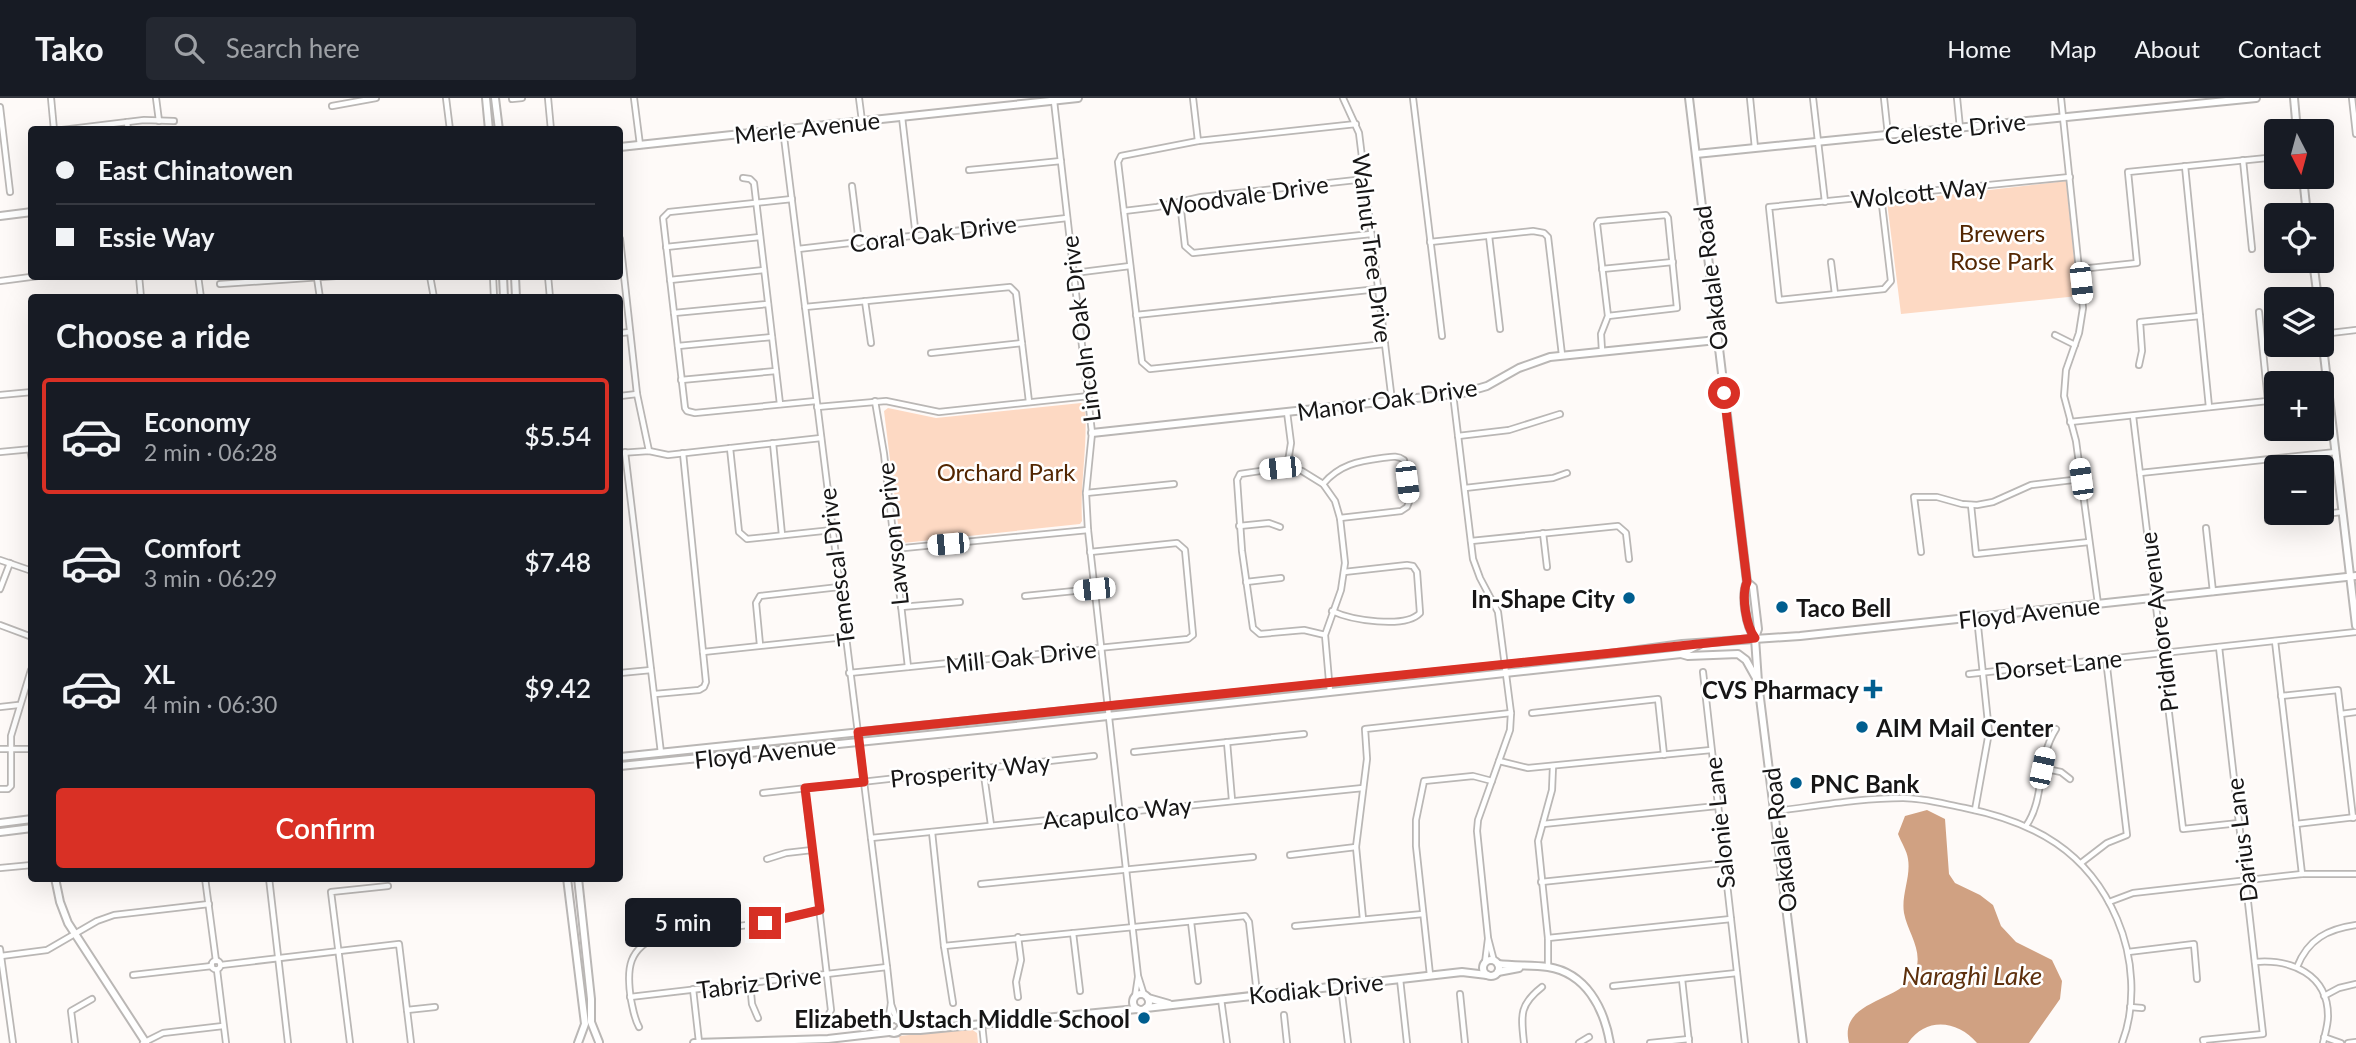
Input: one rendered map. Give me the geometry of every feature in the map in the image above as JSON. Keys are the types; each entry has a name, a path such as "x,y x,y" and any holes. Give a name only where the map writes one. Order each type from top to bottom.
{"street":[{"path":"51,98 54,126"},
{"path":"156,98 159,121"},
{"path":"332,106 376,98"},
{"path":"446,98 450,126"},
{"path":"485,98 488,126"},
{"path":"495,98 498,126"},
{"path":"512,99 522,98"},
{"path":"548,98 551,126"},
{"path":"635,98 640,145"},
{"path":"859,98 862,121"},
{"path":"996,98 997,107"},
{"name":"Merle Avenue","path":"623,147 1079,98"},
{"path":"1193,98 1198,141"},
{"name":"Walnut Tree Drive","path":"1343,98 1356,124 1365,179 1392,401"},
{"path":"1413,98 1442,336"},
{"name":"Oakdale Road","path":"1689,98 1747,582 1744,588 1746,606 1750,631 1755,638 1758,682 1803,1043"},
{"path":"1750,98 1755,148"},
{"path":"1813,98 1825,202"},
{"path":"1884,98 1888,135"},
{"path":"1957,98 1960,128"},
{"path":"2061,98 2083,308 2081,327 2066,370 2064,396 2076,441 2098,604"},
{"name":"Celeste Drive","path":"1696,155 2256,98"},
{"path":"2294,98 2296,119"},
{"path":"2352,98 2356,134"},
{"name":"Lincoln Oak Drive","path":"1054,101 1093,433 1086,494 1088,530 1138,976 1135,998"},
{"path":"0,107 10,192"},
{"path":"902,117 916,237"},
{"path":"104,126 144,120 174,121"},
{"path":"127,122 128,126"},
{"path":"1356,124 1198,141 1121,156 1118,162 1142,362 1150,369 1385,344"},
{"name":"Temescal Drive","path":"783,130 887,967 891,1003 888,1023"},
{"path":"2080,269 2137,263 2128,172 2264,158"},
{"path":"2243,160 2252,249"},
{"path":"969,170 1061,161"},
{"path":"2185,166 2210,407"},
{"name":"Wolcott Way","path":"1835,294 1779,300 1769,208 2070,177"},
{"path":"743,178 753,181 780,404"},
{"name":"Woodvale Drive","path":"1124,211 1201,197 1365,179"},
{"path":"852,186 859,243"},
{"path":"1832,262 1835,294 1884,289 1889,286 1891,282 1881,196"},
{"path":"792,199 669,212 663,218 681,380 685,408 691,413 816,401"},
{"path":"1180,202 1185,246 1193,253 1371,234"},
{"path":"0,215 28,212"},
{"path":"1602,351 1601,334 1608,316 1598,222 1667,216 1677,308 1608,316"},
{"name":"Coral Oak Drive","path":"798,249 1067,218"},
{"path":"1430,242 1533,231 1544,233 1548,237 1562,355"},
{"path":"1489,236 1500,329"},
{"path":"666,247 760,237"},
{"path":"1602,269 1673,262"},
{"path":"1074,273 1130,266"},
{"path":"670,280 764,270"},
{"path":"0,281 28,277"},
{"path":"220,284 285,280"},
{"path":"622,280 637,394 649,451"},
{"path":"805,307 1007,286 1013,288 1016,293 1029,402"},
{"path":"1136,315 1378,289"},
{"path":"865,300 871,343"},
{"path":"674,313 768,304"},
{"path":"2259,312 2265,371"},
{"path":"2139,365 2142,351 2140,322 2200,316"},
{"path":"2334,334 2356,330"},
{"path":"623,333 630,332"},
{"path":"2055,335 2075,345"},
{"path":"678,346 772,337"},
{"name":"Manor Oak Drive","path":"1093,433 1453,394 1476,390 1528,363 1562,355 1717,340"},
{"path":"931,354 1022,343"},
{"path":"681,380 776,371"},
{"path":"0,395 28,392"},
{"path":"623,396 637,394"},
{"path":"1453,394 1476,569 1495,605 1511,713 1510,730 1478,820 1488,938 1483,970 1492,976 1524,966"},
{"path":"817,407 875,401 933,412 1089,396"},
{"name":"Lawson Drive","path":"875,401 908,667"},
{"path":"2070,422 2264,401"},
{"path":"1287,412 1291,443 1287,468"},
{"path":"1458,436 1509,430 1560,414"},
{"name":"Pridmore Avenue","path":"2133,416 2183,830 2239,823"},
{"path":"623,452 683,453 821,438"},
{"path":"2334,441 2353,576 2356,626"},
{"path":"774,443 782,535"},
{"path":"730,447 739,532 742,537 747,539 832,530"},
{"path":"0,452 28,449"},
{"path":"2140,473 2336,452"},
{"path":"654,694 699,690 706,682 683,453"},
{"path":"1323,484 1335,472 1353,463 1396,456 1402,458 1405,463 1409,502 1407,507 1401,511 1340,518"},
{"path":"623,460 661,753"},
{"path":"1325,635 1304,630 1260,634 1253,628 1239,526 1237,480 1243,472 1287,468 1310,474 1323,484 1335,501 1340,518 1344,572 1341,590 1325,635 1329,692"},
{"path":"1465,488 1553,478 1567,473"},
{"path":"1921,552 1914,498 1937,496 1971,505 1993,502 2031,485 2081,479"},
{"path":"1086,494 1174,484"},
{"path":"1971,505 1976,554 2089,542"},
{"path":"2334,513 2343,512"},
{"path":"1239,526 1269,523 1280,527"},
{"path":"1471,541 1618,526 1626,533 1629,559"},
{"path":"2206,528 2213,592"},
{"path":"894,549 1088,530"},
{"path":"1543,533 1547,567"},
{"name":"Mill Oak Drive","path":"849,673 1188,639 1192,636 1194,629 1190,589 1182,545 1177,543 1090,552"},
{"path":"0,559 28,570"},
{"path":"0,589 10,563"},
{"path":"1332,611 1367,622 1414,618 1421,610 1417,572 1413,566 1344,572"},
{"name":"Floyd Avenue","path":"623,757 1702,643 1800,636 2353,576"},
{"path":"1245,582 1281,578"},
{"path":"760,645 756,603 758,598 763,595 839,587"},
{"path":"1025,596 1094,589"},
{"path":"1495,605 1517,600"},
{"path":"901,607 960,602"},
{"path":"1975,810 1989,732 1977,617"},
{"path":"0,625 28,636"},
{"name":"Dorset Lane","path":"1969,674 2356,632"},
{"path":"703,652 845,637"},
{"path":"2275,640 2302,874"},
{"name":"Floyd Avenue","path":"623,766 1506,674 1681,654 1702,643"},
{"name":"Darius Lane","path":"2204,1042 2263,1034 2218,647"},
{"path":"1681,654 1738,654 1746,660 1758,682"},
{"path":"2081,863 2098,849 2127,835 2106,659"},
{"path":"623,673 651,670"},
{"name":"Salonie Lane","path":"1703,672 1745,1043"},
{"path":"0,789 10,787 10,748 18,705 28,678"},
{"path":"2281,696 2338,690 2354,818 2296,824"},
{"path":"1532,713 1658,699 1664,755"},
{"path":"0,707 18,705"},
{"path":"2341,714 2356,712"},
{"path":"1363,919 1356,847 1367,759 1365,729 1511,713"},
{"path":"2026,826 2036,808 2047,743 2056,729"},
{"path":"1134,752 1304,734"},
{"path":"1227,742 1232,800"},
{"path":"0,749 28,749"},
{"path":"1499,761 1518,767 1553,766 1711,750"},
{"name":"Prosperity Way","path":"763,793 1094,756"},
{"path":"2347,766 2356,765"},
{"path":"1548,967 1548,938 1538,841 1552,790 1553,766"},
{"path":"983,768 991,825"},
{"path":"2042,768 2061,772 2070,779"},
{"path":"1430,975 1416,820 1424,781 1474,776 1492,781"},
{"path":"805,788 831,1010 827,1018"},
{"name":"Acapulco Way","path":"871,838 1363,788"},
{"path":"1776,811 1904,798 2006,818 2026,826 2070,852 2098,883 2109,902 2127,952 2131,978 2130,1007 2122,1043"},
{"path":"1543,824 1717,806"},
{"path":"0,823 28,820"},
{"path":"0,832 28,828"},
{"path":"932,831 953,1003"},
{"path":"1290,855 1356,847"},
{"path":"767,859 786,853 812,850"},
{"path":"981,884 1253,858"},
{"path":"1541,882 1723,863"},
{"path":"0,868 28,865"},
{"path":"2109,902 2133,892 2302,874 2356,874"},
{"path":"56,882 60,902 75,934 145,1043 163,1033 223,1026"},
{"path":"206,882 226,1043"},
{"path":"270,882 288,1043"},
{"path":"567,882 585,1024 578,1043"},
{"path":"578,882 591,1022 599,1042"},
{"path":"350,1043 331,892 388,886"},
{"path":"1,956 47,950 97,921 114,915 209,904"},
{"path":"639,1027 635,1020 627,974 631,961 646,941 661,935 765,923 820,910"},
{"path":"1295,926 1423,914"},
{"path":"944,946 1245,916 1249,922 1257,994"},
{"path":"1548,938 1731,919"},
{"path":"1191,922 1198,981"},
{"path":"2297,967 2304,951 2317,938 2331,930 2356,925"},
{"path":"1073,933 1080,991"},
{"path":"1018,937 1021,960 1016,982 1018,998"},
{"path":"1488,938 1498,972"},
{"path":"133,975 399,944 411,1043"},
{"path":"2127,952 2194,944 2197,979"},
{"path":"0,948 13,1043"},
{"path":"2255,962 2278,961 2297,967 2315,982 2324,996 2328,1018 2323,1040 2341,1043"},
{"path":"1485,964 1496,962 1548,967 1576,979 1592,995 1604,1015 1610,1043"},
{"name":"Kodiak Drive","path":"1462,972 1485,964"},
{"name":"Tabriz Drive","path":"630,996 887,967"},
{"name":"Kodiak Drive","path":"1137,1009 1430,975 1462,972 1487,975"},
{"path":"1614,986 1737,973"},
{"name":"Lincoln Oak Drive","path":"1138,976 1146,996"},
{"path":"1399,979 1407,1043"},
{"path":"1650,1043 1689,1041 1682,979"},
{"path":"750,983 752,1004 758,1018"},
{"path":"2324,996 2339,988 2356,984"},
{"path":"1341,985 1348,1043"},
{"path":"1524,1043 1523,1012 1529,998 1542,987"},
{"path":"693,989 696,1042 811,1042 893,1033 899,1030 1137,1009 1135,998"},
{"path":"1460,994 1465,1043"},
{"path":"1112,1010 1135,998 1146,996 1149,1004 1146,1008"},
{"name":"Kodiak Drive","path":"1146,996 1170,1004"},
{"path":"75,1043 71,1012 92,999"},
{"path":"1220,999 1227,1043"},
{"name":"Temescal Drive","path":"891,1003 898,1021"},
{"path":"407,1010 435,1007"},
{"path":"2130,1007 2142,1008"},
{"path":"1284,1015 1287,1043"},
{"path":"898,1021 899,1030"},
{"path":"871,1034 888,1023 898,1021 927,1029"},
{"path":"888,1023 889,1032"},
{"path":"981,1024 984,1043"},
{"path":"1579,1043 1589,1037"},
{"path":"578,1043 590,1038 599,1042"},
{"path":"2348,1043 2356,1042"}],"green space":[{"name":"Brewers Rose Park","path":"2066,181 2078,296 1901,314 1887,202"},
{"name":"Orchard Park","path":"1081,403 1085,406 1086,421 1080,524 903,543 900,540 884,411 888,408 936,418"},
{"path":"971,1029 977,1033 978,1043 900,1043 899,1036"}],"water":[{"name":"Naraghi Lake","path":"1927,810 1945,819 1949,874 1955,883 1980,895 1993,905 2001,926 2016,942 2052,960 2062,981 2060,999 2029,1043 1977,1043 1960,1030 1942,1025 1924,1029 1908,1043 1849,1043 1848,1029 1853,1018 1861,1010 1907,983 1917,966 1917,951 1903,906 1908,859 1898,834 1905,816"}],"place":[{"name":"In-Shape City","path":"1629,598"},
{"name":"Taco Bell","path":"1782,607"},
{"name":"CVS Pharmacy","path":"1873,689"},
{"name":"AIM Mail Center","path":"1862,727"},
{"name":"PNC Bank","path":"1796,783"},
{"name":"Elizabeth Ustach Middle School","path":"1144,1018"}],"route":[{"path":"765,923 820,910 805,788 864,782 858,732 1755,638 1750,631 1746,606 1744,588 1747,582 1724,393"}]}
